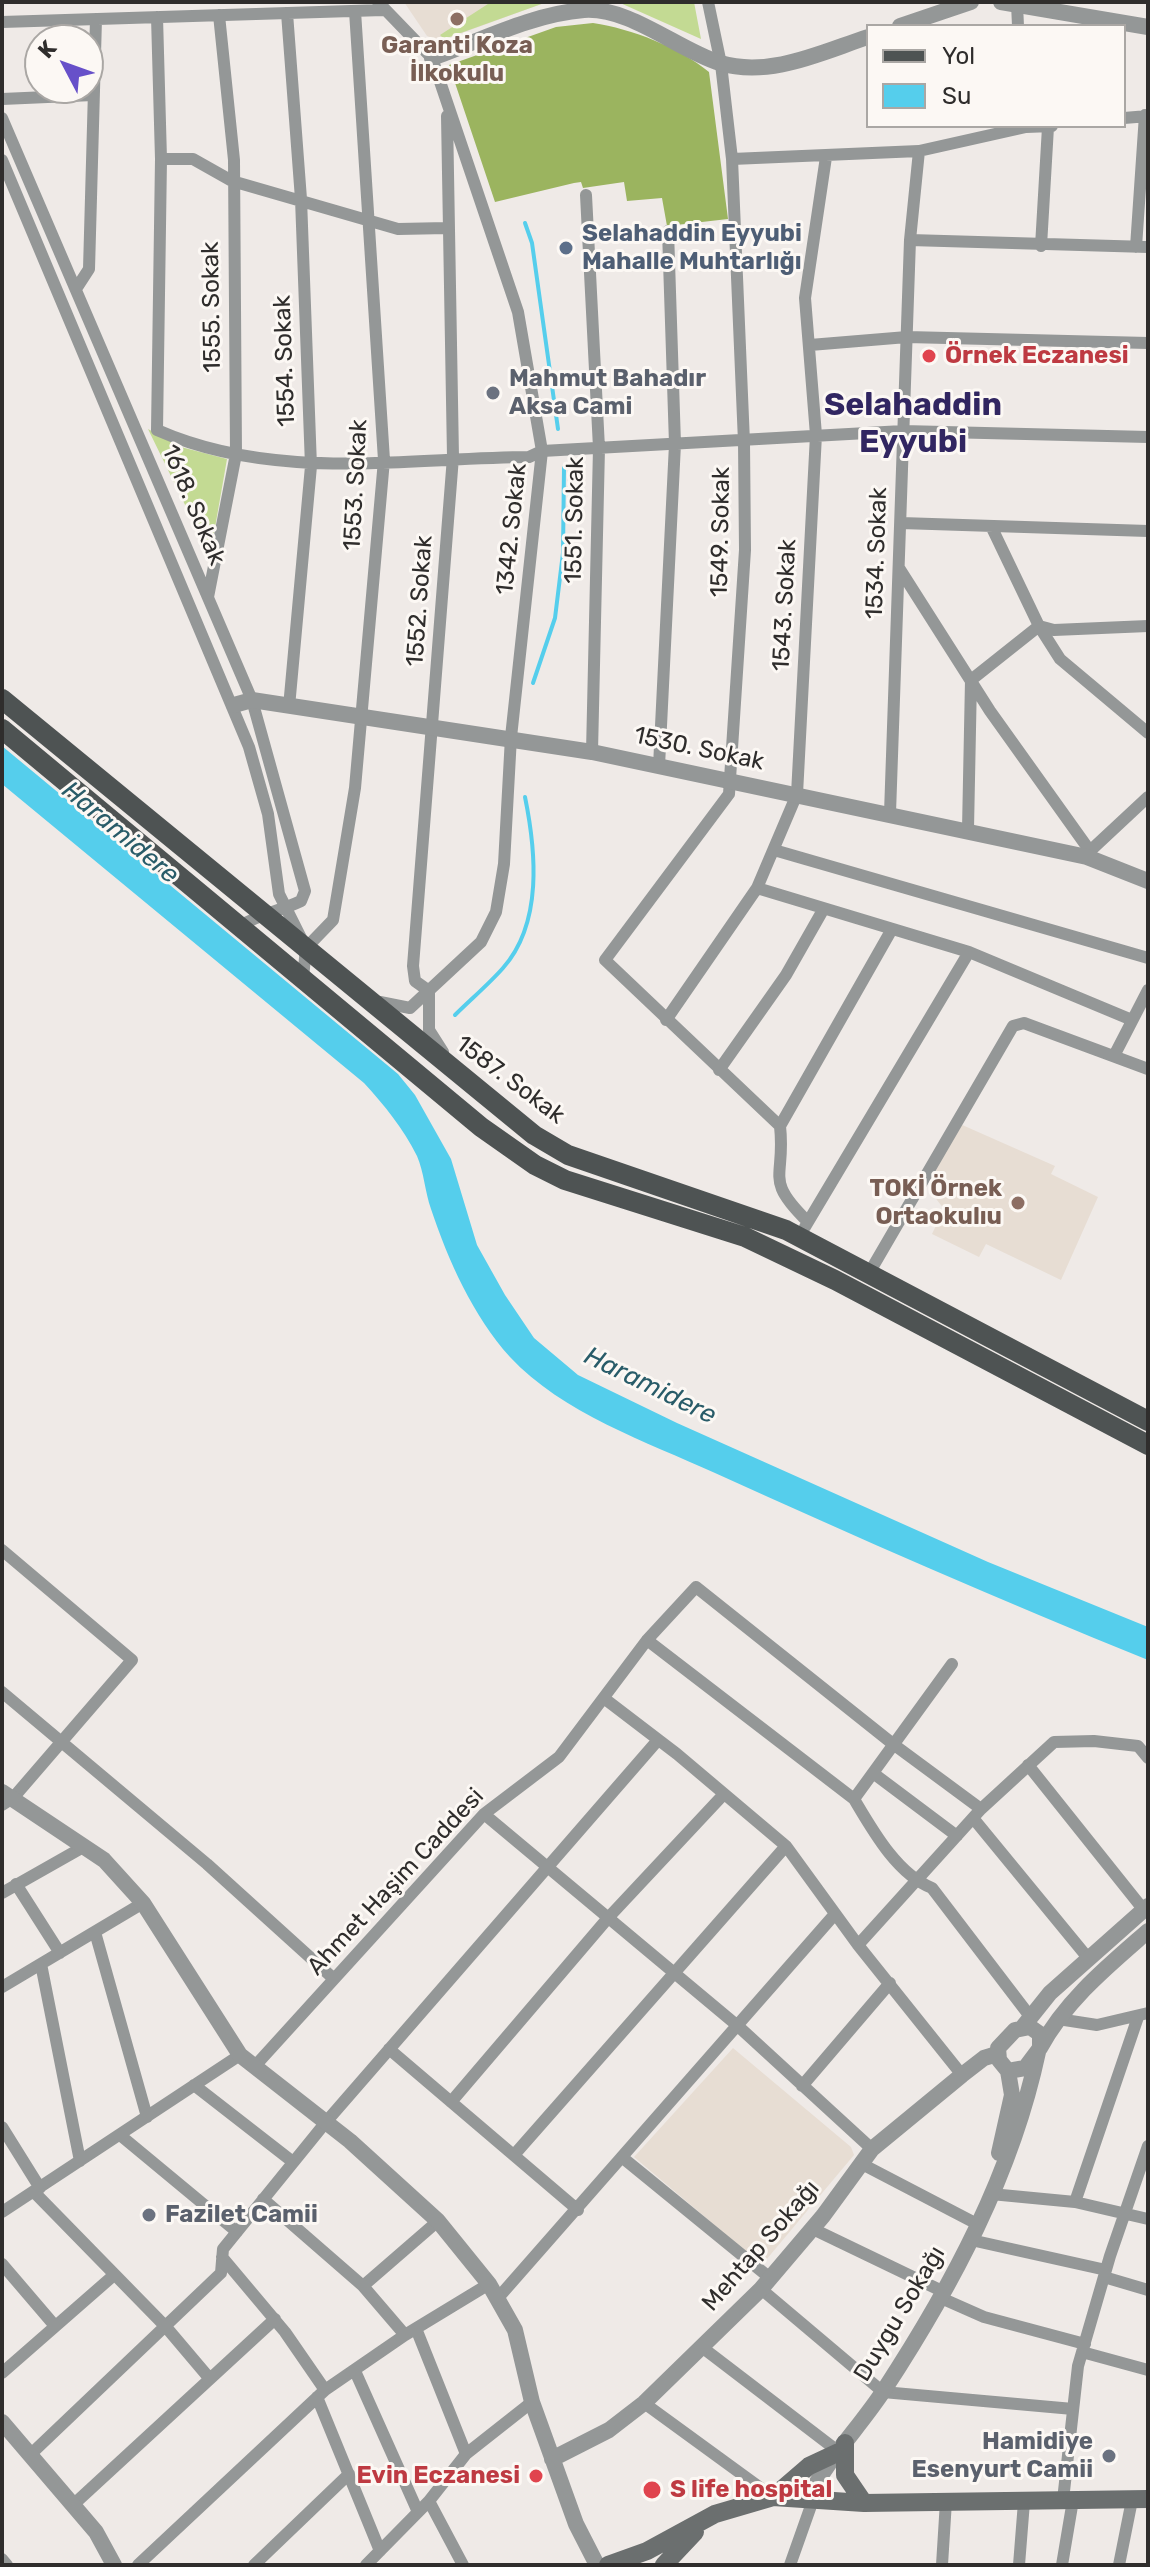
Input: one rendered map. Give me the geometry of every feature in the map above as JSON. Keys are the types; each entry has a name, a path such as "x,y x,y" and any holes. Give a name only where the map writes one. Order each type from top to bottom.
{"main road":[{"name":"1587. Sokak","path":"2,699 274,910 306,948 534,1135 568,1155 803,1230 868,1275 1148,1421"},
{"path":"2,729 481,1127 535,1165 565,1180 745,1237 835,1280 1148,1445"},
{"path":"773,2497 809,2466 842,2448 845,2475 864,2503"},
{"path":"608,2565 639,2561 715,2514 773,2497 864,2503 1140,2500"},
{"path":"672,2564 715,2514"}],"street":[{"name":"1549. Sokak","path":"666,1020 605,960 729,794 745,550 744,442 732,159 721,64 708,2"},
{"path":"906,24 971,2"},
{"path":"1009,3 1017,24"},
{"path":"1009,3 1148,27"},
{"path":"2,22 355,11 381,6"},
{"name":"1342. Sokak","path":"359,992 391,1007 410,1008 481,942 496,912 504,864 511,737 542,451 518,312 432,58 381,6"},
{"path":"432,58 540,19 586,9 629,20 721,64 778,67 866,38"},
{"name":"1553. Sokak","path":"306,948 333,920 355,788 384,460 355,11"},
{"name":"1554. Sokak","path":"287,13 301,199 311,466 289,707"},
{"name":"1555. Sokak","path":"208,597 236,454 234,160 219,15"},
{"path":"157,17 161,159 157,430 196,447 311,466 453,457 529,457 542,451 903,431 1148,437"},
{"path":"96,19 96,24"},
{"path":"2,99 24,98"},
{"path":"76,289 89,269 93,104"},
{"name":"1552. Sokak","path":"447,104 453,457 413,966 415,981 429,991 429,1030 466,1082"},
{"path":"910,240 1142,247 1146,116 1126,118"},
{"name":"1618. Sokak","path":"2,118 252,700 305,891 301,901 240,926"},
{"path":"732,159 919,151 1017,128"},
{"path":"1041,246 1050,128"},
{"name":"1534. Sokak","path":"890,813 910,240 919,151"},
{"name":"1543. Sokak","path":"666,1020 757,888 797,794 816,435 805,298 826,157"},
{"path":"161,159 193,159 232,181 398,229 447,228"},
{"name":"1618. Sokak","path":"2,160 234,705 268,814 274,910"},
{"name":"1551. Sokak","path":"586,195 599,448 592,752"},
{"path":"659,766 675,444 668,231"},
{"path":"810,345 907,337 1148,343"},
{"path":"901,523 1148,531"},
{"path":"992,528 1039,626 1060,659 1146,728"},
{"path":"899,568 1088,854 1148,797"},
{"path":"1039,626 1054,630 1148,626"},
{"path":"971,680 1039,626"},
{"path":"968,829 971,680"},
{"name":"1530. Sokak","path":"234,705 252,700 511,737 592,752 1088,854 1148,881"},
{"path":"774,850 1148,958"},
{"path":"757,888 969,952 1132,1020"},
{"path":"719,1070 786,975 823,910"},
{"path":"892,929 780,1126 779,1187 803,1230 969,952"},
{"path":"303,978 306,948"},
{"path":"1115,1054 1148,990"},
{"path":"666,1020 780,1126"},
{"path":"868,1275 1013,1026 1024,1023 1115,1054 1148,1069"},
{"path":"2,1550 132,1660 61,1742 6,1799 104,1860 143,1903 240,2055 326,2122 438,2221 494,2291 515,2330 532,2402 576,2524 597,2565"},
{"name":"Ahmet Haşim Caddesi","path":"255,2066 484,1814 559,1757 647,1640 696,1587 893,1744"},
{"path":"647,1640 854,1799 873,1832 916,1882 932,1888 1025,2021 1036,2029 1042,2041 1024,2108 991,2194"},
{"path":"854,1799 952,1664"},
{"path":"2,1692 207,1864 334,1979"},
{"path":"605,1699 786,1846 858,1945 962,2075"},
{"path":"31,2454 221,2273 223,2249 293,2162 658,1740"},
{"path":"858,1945 977,1813 1054,1742 1094,1741 1138,1746 1148,1758"},
{"path":"893,1744 977,1813 1088,1958"},
{"path":"991,2194 1011,2104 1008,2071 997,2054 1002,2041 1088,1958 1146,1908 1028,1765"},
{"path":"873,1773 957,1836"},
{"path":"451,2102 608,1918 724,1794"},
{"path":"484,1814 739,2027 872,2149"},
{"path":"2,1893 85,1846"},
{"path":"514,2155 786,1846"},
{"path":"16,1884 60,1953"},
{"path":"2,1987 143,1903"},
{"path":"138,2565 321,2394 411,2333 494,2291 578,2210 835,1914"},
{"path":"1008,2071 1025,2068 1058,2019 1084,1989 1148,1931"},
{"path":"95,1932 147,2117"},
{"path":"41,1964 80,2161"},
{"path":"802,2086 890,1983"},
{"path":"1058,2019 1097,2025 1143,2015"},
{"path":"1075,2202 1143,2015"},
{"path":"389,2049 578,2210"},
{"name":"Mehtap Sokağı","path":"552,2459 609,2430 644,2403 766,2284 813,2229 872,2149 984,2058 997,2054"},
{"path":"2,2212 240,2055"},
{"path":"194,2085 293,2162"},
{"path":"2,2127 37,2190 166,2327 210,2379"},
{"path":"120,2135 237,2232"},
{"path":"1062,2565 1073,2409 1084,2348 1105,2274 1148,2147"},
{"path":"623,2158 883,2392 1073,2409"},
{"path":"860,2163 975,2233 1148,2290"},
{"path":"991,2194 1075,2202 1148,2219"},
{"name":"Duygu Sokağı","path":"812,2500 838,2461 842,2448 883,2392 943,2295 991,2194"},
{"path":"263,2199 363,2286 411,2333 466,2454"},
{"path":"363,2286 438,2221"},
{"path":"813,2229 984,2317 1148,2370"},
{"path":"222,2257 275,2319 321,2394 380,2551"},
{"path":"2,2264 55,2326"},
{"path":"2,2373 114,2275"},
{"path":"73,2505 275,2319"},
{"path":"703,2348 842,2448"},
{"path":"355,2371 418,2512"},
{"path":"366,2565 429,2501 466,2454 532,2402"},
{"path":"644,2403 773,2497"},
{"path":"2,2422 96,2532 114,2565"},
{"path":"254,2565 349,2474"},
{"path":"793,2565 812,2500"},
{"path":"1119,2565 1140,2500"},
{"path":"429,2501 463,2565"},
{"path":"942,2565 946,2501"},
{"path":"1019,2565 1024,2502"},
{"path":"2,2559 7,2565"}],"shaded area":[{"name":"Garanti Koza İlkokulu","path":"404,2 547,2 440,41 427,36"},
{"name":"TOKİ Örnek Ortaokulıu","path":"960,1124 1055,1166 1051,1174 1098,1197 1061,1280 986,1244 979,1257 932,1234 944,1209 930,1191 930,1181"},
{"path":"733,2048 851,2147 854,2155 766,2260 757,2261 634,2157"}],"green space":[{"path":"491,2 547,2 444,39 440,35"},
{"path":"618,2 694,2 701,39"},
{"path":"593,23 654,40 709,72 728,219 667,226 662,198 627,201 624,182 583,188 581,182 574,183 495,202 449,65 556,27"},
{"path":"148,429 181,447 227,459 210,556"}],"water":[{"path":"2,746 398,1074 415,1095 451,1159 477,1245 505,1295 534,1338 578,1375 677,1423 988,1562 1148,1627 1148,1660 930,1569 634,1437 580,1410 531,1377 510,1357 473,1306 438,1228 417,1156 379,1100 364,1083 2,784"}],"waterway":[{"path":"525,223 532,243 558,429"},
{"path":"533,683 555,618 563,553 564,468"},
{"path":"455,1015 503,968 525,930 533,886 532,840 525,797"}],"place":[{"name":"Garanti Koza İlkokulu","path":"457,19"},
{"name":"Selahaddin Eyyubi Mahalle Muhtarlığı","path":"566,248"},
{"name":"Örnek Eczanesi","path":"929,356"},
{"name":"Mahmut Bahadır Aksa Cami","path":"493,393"},
{"name":"TOKİ Örnek Ortaokulıu","path":"1018,1203"},
{"name":"Fazilet Camii","path":"149,2215"},
{"name":"Hamidiye Esenyurt Camii","path":"1109,2456"},
{"name":"Evin Eczanesi","path":"536,2476"},
{"name":"S life hospital","path":"652,2490"}],"district":[{"name":"Selahaddin Eyyubi","path":"913,424"}],"water label":[{"name":"Haramidere","path":"120,833"},
{"name":"Haramidere","path":"650,1386"}]}
